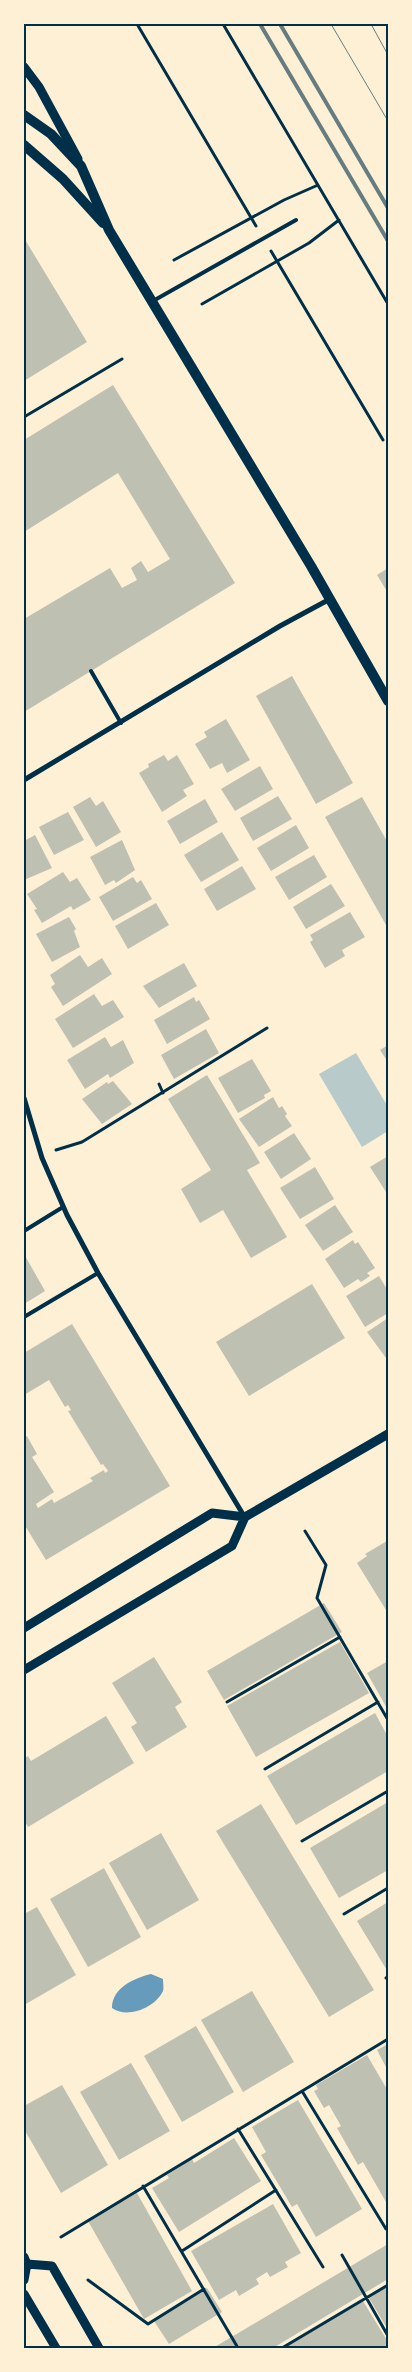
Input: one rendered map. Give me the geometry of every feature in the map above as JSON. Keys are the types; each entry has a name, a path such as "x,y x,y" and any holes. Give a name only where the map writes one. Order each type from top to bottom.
{"main road":[{"path":"24,114 51,134 82,166 109,230 330,599 388,701"},
{"path":"24,146 63,179 109,230"}],"street":[{"path":"24,67 38,87 82,166"},
{"path":"24,780 280,626 330,599"},
{"path":"24,1098 41,1154 63,1207 98,1272 244,1517"},
{"path":"24,1628 212,1513 244,1517 388,1434"},
{"path":"24,1670 232,1546 244,1517"},
{"path":"24,2280 26,2261 52,2266 99,2348"},
{"path":"24,2294 56,2348"}],"lane":[{"path":"153,301 296,220"},
{"path":"91,671 121,723"},
{"path":"24,1231 63,1207"},
{"path":"24,1317 98,1272"}],"path":[{"path":"223,24 388,304"},
{"path":"174,260 284,200 318,185"},
{"path":"202,304 309,243 339,220"},
{"path":"24,417 122,359"},
{"path":"41,1154 82,1142 267,1028"},
{"path":"159,1084 163,1093"},
{"path":"305,1531 326,1565 317,1598 388,1720"},
{"path":"227,1702 340,1637"},
{"path":"266,1770 378,1702"},
{"path":"302,1841 388,1790"},
{"path":"344,1914 388,1888"},
{"path":"60,2236 388,2039"},
{"path":"302,2090 386,2229"},
{"path":"238,2129 323,2267"},
{"path":"143,2186 238,2348"},
{"path":"182,2251 276,2190"},
{"path":"342,2255 388,2336"},
{"path":"88,2280 148,2324 204,2289"},
{"path":"282,2348 388,2284"}],"shaded area":[{"path":"356,1053 388,1107 388,1131 362,1147 319,1074"}],"water":[{"path":"151,1974 163,1979 163,1991 154,2002 147,2007 133,2012 118,2011 112,2008 116,1995 125,1985"}],"building":[{"path":"24,238 87,342 24,381"},
{"path":"113,385 235,583 24,712 24,619 110,568 122,588 137,580 131,568 141,561 148,572 170,559 118,473 24,532 24,440"},
{"path":"388,568 388,593 377,575"},
{"path":"292,676 353,783 316,804 256,696"},
{"path":"226,719 250,760 227,773 222,763 210,769 195,744 207,737 204,732"},
{"path":"164,755 168,761 177,755 194,784 183,790 187,796 162,812 139,773 149,767 148,764"},
{"path":"260,766 273,789 235,811 221,789"},
{"path":"278,796 292,819 253,841 240,818"},
{"path":"90,797 96,806 103,801 121,832 96,847 73,807"},
{"path":"362,797 388,843 388,923 386,925 325,817"},
{"path":"205,799 218,822 180,844 167,821"},
{"path":"68,812 84,840 54,855 39,827"},
{"path":"296,825 309,848 271,871 257,848"},
{"path":"222,832 239,860 201,882 184,855"},
{"path":"35,835 52,868 24,880 24,841"},
{"path":"122,840 135,870 116,883 114,880 105,885 90,857"},
{"path":"314,855 327,877 289,900 275,877"},
{"path":"242,866 256,889 217,911 204,889"},
{"path":"63,872 70,882 77,878 91,900 73,910 71,906 42,923 34,910 37,909 27,894"},
{"path":"133,877 137,883 141,880 152,899 113,921 99,897"},
{"path":"331,884 345,906 306,929 293,907"},
{"path":"156,903 169,925 128,949 115,926"},
{"path":"350,912 365,937 342,950 345,956 325,968 310,942 313,940 310,935"},
{"path":"69,917 76,929 74,931 80,947 52,962 36,934"},
{"path":"80,955 88,967 102,958 112,974 63,1006 51,987 55,984 50,975"},
{"path":"184,963 197,986 159,1008 143,986"},
{"path":"94,994 102,1006 113,1000 124,1017 73,1048 55,1019"},
{"path":"194,997 196,1002 199,1000 210,1019 167,1044 154,1020"},
{"path":"206,1029 219,1053 174,1079 161,1055"},
{"path":"105,1037 111,1047 123,1040 134,1063 110,1078 108,1074 85,1089 67,1060"},
{"path":"388,1045 388,1062 380,1050"},
{"path":"252,1059 271,1091 264,1095 265,1098 238,1113 218,1078"},
{"path":"207,1075 260,1163 247,1170 287,1237 251,1258 223,1210 200,1223 181,1189 211,1170 168,1099"},
{"path":"113,1081 132,1104 102,1124 82,1099 107,1082 108,1084"},
{"path":"273,1097 279,1108 282,1106 287,1114 285,1116 292,1126 259,1147 239,1119"},
{"path":"294,1133 311,1159 281,1179 264,1152"},
{"path":"388,1156 388,1195 370,1167"},
{"path":"315,1167 334,1199 300,1219 280,1188"},
{"path":"335,1205 353,1232 323,1251 305,1225"},
{"path":"353,1240 355,1244 358,1242 375,1268 367,1273 370,1276 361,1282 358,1279 344,1288 325,1259"},
{"path":"24,1254 45,1291 24,1304"},
{"path":"379,1276 388,1291 388,1313 365,1327 346,1296"},
{"path":"312,1284 345,1338 249,1396 216,1342"},
{"path":"388,1318 388,1357 386,1358 367,1332"},
{"path":"72,1324 170,1486 46,1560 24,1524 24,1438 27,1436 37,1454 32,1457 54,1492 36,1504 38,1508 52,1499 54,1503 93,1481 90,1478 104,1470 105,1473 108,1471 103,1464 101,1465 68,1411 71,1410 68,1405 65,1407 49,1380 24,1395 24,1353"},
{"path":"387,1541 388,1608 386,1610 357,1563 367,1556 365,1554"},
{"path":"324,1603 342,1632 224,1700 207,1671"},
{"path":"340,1642 369,1693 256,1757 227,1706"},
{"path":"154,1657 182,1702 175,1707 187,1727 146,1752 131,1727 137,1723 112,1683"},
{"path":"388,1661 388,1710 367,1673"},
{"path":"375,1713 388,1737 388,1771 296,1825 267,1776"},
{"path":"106,1716 134,1763 28,1827 24,1820 24,1759 28,1756 31,1761"},
{"path":"388,1802 388,1870 339,1898 310,1848"},
{"path":"261,1804 374,1990 329,2017 216,1831"},
{"path":"161,1833 199,1900 147,1930 109,1863"},
{"path":"104,1868 141,1937 88,1967 50,1899"},
{"path":"388,1902 388,1972 357,1921"},
{"path":"37,1907 76,1975 24,2005 24,1914"},
{"path":"252,1991 294,2062 243,2092 201,2020"},
{"path":"196,2026 234,2092 182,2122 144,2056"},
{"path":"388,2044 388,2071 377,2050"},
{"path":"367,2055 388,2091 388,2201 386,2202 363,2162 358,2165 337,2128 341,2126 329,2105 324,2108 314,2091 318,2089 316,2085"},
{"path":"131,2063 170,2131 119,2160 80,2092"},
{"path":"62,2085 108,2165 61,2193 24,2129 24,2106"},
{"path":"298,2100 362,2209 316,2237 297,2204 292,2207 261,2155 266,2152 252,2127"},
{"path":"234,2138 261,2181 179,2232 152,2188 169,2178 167,2175 192,2159 194,2163"},
{"path":"137,2193 192,2291 144,2319 88,2221"},
{"path":"273,2204 301,2253 285,2262 288,2267 270,2277 267,2272 256,2279 259,2284 239,2296 236,2290 219,2300 191,2251"},
{"path":"388,2244 388,2279 273,2348 213,2348"},
{"path":"388,2286 388,2330 369,2298"},
{"path":"207,2288 222,2312 169,2344 154,2321"},
{"path":"363,2301 388,2342 388,2348 284,2348"}],"tram line":[{"path":"331,24 388,121"},
{"path":"371,24 388,55"}],"railway":[{"path":"260,24 388,241"},
{"path":"280,24 388,208"}]}
